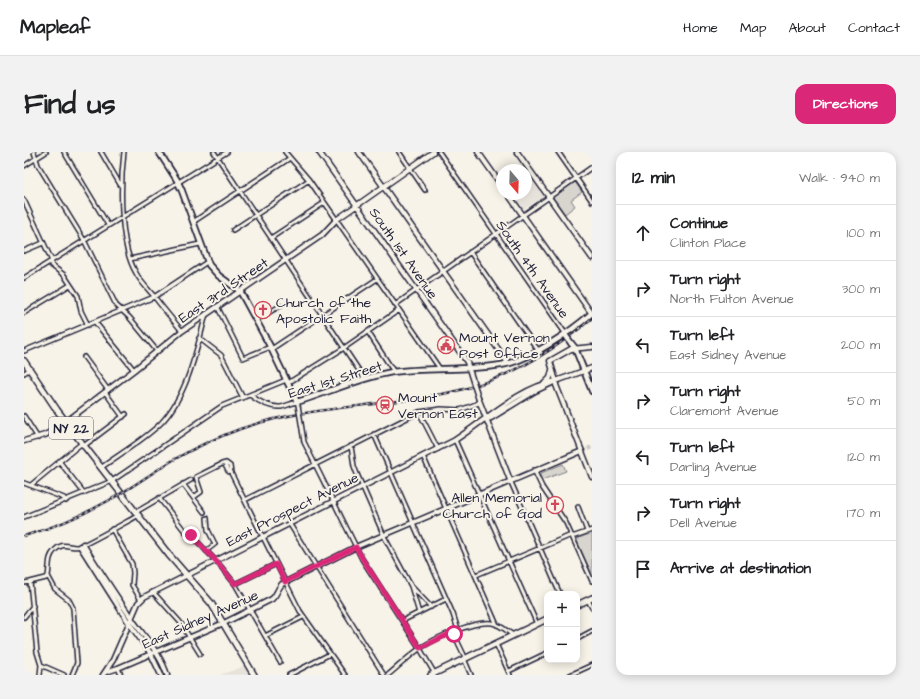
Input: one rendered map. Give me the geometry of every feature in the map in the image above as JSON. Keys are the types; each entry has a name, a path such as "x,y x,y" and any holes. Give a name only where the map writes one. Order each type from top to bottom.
{"main road":[{"path":"159,152 178,183 207,262 211,269 240,291 271,348 297,403"},
{"name":"East 1st Street","path":"297,403 364,378 394,372 440,369 469,370 508,363 540,351 568,338 592,313"},
{"path":"568,338 576,348 592,391"},
{"name":"NY 22","path":"24,361 27,371 137,514 174,561 207,598 224,623 254,675"},
{"path":"580,604 590,599"},
{"path":"434,674 544,620"}],"street":[{"path":"34,152 45,178 84,240 116,305 129,317 158,351"},
{"path":"24,166 46,152"},
{"path":"64,152 108,225"},
{"path":"101,152 121,186"},
{"path":"124,152 121,186 122,216 130,259 135,272 182,331"},
{"path":"214,152 364,378"},
{"path":"24,278 122,216 228,152"},
{"path":"286,152 309,180 440,369"},
{"name":"South 1st Avenue","path":"319,152 467,362 485,420 510,480"},
{"path":"359,152 442,272 508,363"},
{"path":"399,152 425,190"},
{"name":"East 3rd Street","path":"24,441 38,438 52,432 134,370 182,331 286,261 322,235 336,220 433,152"},
{"name":"South 4th Avenue","path":"439,152 568,338"},
{"path":"478,152 496,178"},
{"path":"517,152 592,258"},
{"path":"558,152 592,201"},
{"path":"193,222 290,158"},
{"path":"395,305 592,167"},
{"path":"233,230 309,180"},
{"path":"24,200 25,206 52,261 51,265 64,275 78,296 81,311 88,325"},
{"path":"512,200 592,313"},
{"path":"271,238 324,203"},
{"path":"24,251 43,243"},
{"path":"130,259 200,244"},
{"path":"470,252 540,351"},
{"path":"24,351 154,297 207,262"},
{"path":"217,306 243,358 273,348 377,279"},
{"path":"24,313 70,285"},
{"path":"256,320 280,306"},
{"path":"24,516 66,501 112,481 222,406 287,382 344,348 399,310"},
{"path":"102,467 150,432 168,415 186,383 206,314"},
{"path":"95,322 134,370"},
{"path":"368,332 394,372"},
{"path":"199,338 221,355 243,398"},
{"path":"592,347 576,348 549,360 556,385 592,477"},
{"path":"31,485 60,461 124,415 84,357"},
{"name":"East Prospect Avenue","path":"485,420 491,418 520,398 592,368"},
{"path":"545,383 550,378 553,370"},
{"name":"East Prospect Avenue","path":"103,674 113,660 131,618 141,600 153,592 438,449 455,440 485,420 494,412 545,383 556,382"},
{"name":"East 1st Street","path":"250,395 275,407 297,403"},
{"path":"245,500 419,412 441,409 460,410 479,402"},
{"path":"297,403 304,442 356,547 402,622 420,648 434,674"},
{"path":"482,409 488,413 494,412"},
{"path":"419,412 438,449"},
{"path":"24,416 38,438"},
{"path":"374,434 458,630"},
{"path":"455,440 537,624"},
{"path":"351,446 354,466 384,535 411,586 419,613"},
{"name":"East Sidney Avenue","path":"103,674 224,623 251,610 275,597 279,586 285,582 356,547 510,480 582,451"},
{"path":"423,456 497,625"},
{"path":"60,461 84,493"},
{"path":"194,497 201,492 196,477 222,464 226,463 230,466 231,473 303,617 345,675"},
{"path":"534,470 542,487 566,523 592,582"},
{"path":"72,675 76,663 73,608 70,600 58,592 48,576 48,561 53,551 62,545 82,545 112,529 137,514 159,498 191,480"},
{"path":"510,480 559,591"},
{"path":"24,483 64,498 66,501"},
{"path":"184,484 204,512"},
{"path":"159,498 187,534 191,535 235,584 280,662"},
{"path":"578,507 587,531"},
{"path":"206,551 216,544 208,530 207,518"},
{"path":"289,523 384,675"},
{"path":"112,529 132,564 132,585 141,600"},
{"path":"476,576 572,536 592,530"},
{"path":"82,545 131,618 156,652 167,675"},
{"path":"82,545 129,623 151,654 161,675"},
{"path":"235,584 276,564"},
{"path":"24,583 46,578 48,576"},
{"path":"30,582 38,652 41,665 40,675"},
{"path":"411,586 431,607"},
{"path":"153,592 176,616 200,654"},
{"path":"402,622 446,599"},
{"path":"590,599 592,608"},
{"path":"24,617 33,606"},
{"path":"265,636 303,617"},
{"path":"388,675 420,648 458,630 481,623 492,623 513,636"},
{"path":"580,637 592,631"},
{"path":"453,632 464,655 464,659 471,675"},
{"path":"496,644 510,675"},
{"path":"289,675 330,654"},
{"path":"509,671 544,654"},
{"path":"113,660 115,667 118,668 121,675"},
{"path":"41,665 64,675"},
{"path":"570,675 592,665"}],"shaded area":[{"path":"532,179 544,196 523,210 516,200 532,200"},
{"path":"575,182 582,192 571,200 575,206 565,214 553,197"},
{"path":"563,464 566,471 542,480 540,475 541,473"},
{"path":"592,533 592,575 577,541 579,538"},
{"path":"245,666 250,675 220,675"}],"tunnel":[{"path":"582,451 592,447"}],"railway":[{"path":"24,536 55,526 85,513 122,493 166,464 207,442 232,432 267,421 294,415 433,396 478,385 513,371 530,362 562,341 592,318"}],"place":[{"name":"Church of the Apostolic Faith","path":"263,310"},
{"name":"Mount Vernon Post Office","path":"446,345"},
{"name":"Mount Vernon East","path":"385,405"},
{"name":"Allen Memorial Church of God","path":"555,505"}],"route":[{"path":"191,535 218,563 235,584 276,564 285,582 356,547 420,648 445,635 453,632 454,634"}]}
